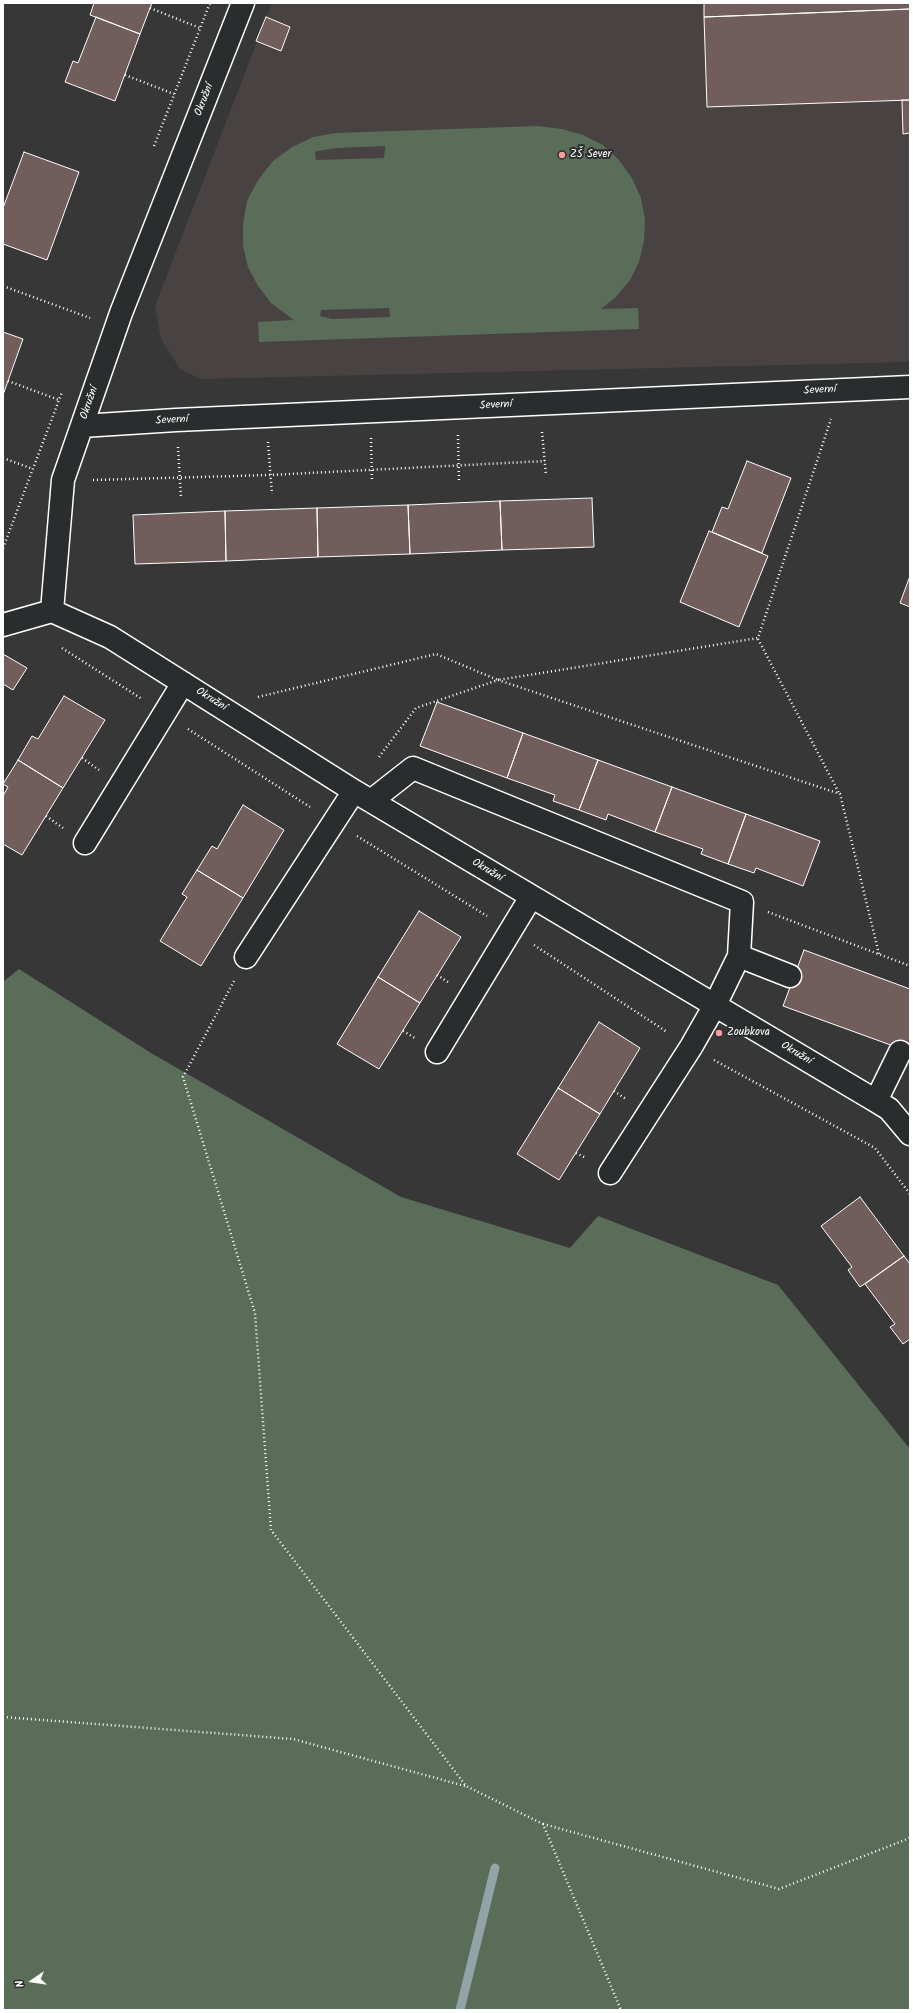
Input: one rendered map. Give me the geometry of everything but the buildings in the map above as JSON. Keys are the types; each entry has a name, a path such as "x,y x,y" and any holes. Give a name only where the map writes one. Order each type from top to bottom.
{"street":[{"name":"Okružní","path":"243,3 121,313 63,480 52,611 110,637 363,796 531,898 876,1101 888,1109 910,1134"},
{"name":"Severní","path":"82,426 176,420 910,387"},
{"path":"3,625 52,611"},
{"path":"85,843 183,683"},
{"path":"246,958 334,822 363,796 413,768 742,902 739,956 715,1005 691,1047 610,1173"},
{"path":"437,1052 531,898"},
{"path":"739,956 790,976"},
{"path":"876,1101 900,1052"}],"path":[{"path":"150,8 200,28"},
{"path":"125,75 174,94"},
{"path":"3,286 90,318 88,324"},
{"path":"8,381 59,400"},
{"path":"3,548 64,386"},
{"path":"841,390 758,638 840,794 879,954"},
{"path":"540,404 546,475"},
{"path":"371,411 372,482"},
{"path":"266,416 272,494"},
{"path":"176,420 181,498"},
{"path":"3,458 33,469"},
{"path":"88,480 270,475 458,464 544,461"},
{"path":"458,464 459,482"},
{"path":"363,796 416,708 498,680 758,638"},
{"path":"58,646 334,822 511,930 691,1047 875,1148 910,1194"},
{"path":"220,706 436,654 498,680 840,794"},
{"path":"742,902 910,966"},
{"path":"246,958 182,1077 255,1313 271,1530 466,1786"},
{"path":"3,1717 293,1739 466,1786 543,1824 779,1889 910,1838"},
{"path":"543,1824 621,2010"}],"shaded area":[{"name":"ZŠ Sever","path":"272,3 910,3 910,362 201,379 180,369 161,339 155,306"}],"green space":[{"path":"538,126 562,129 583,135 603,145 619,160 632,178 641,198 645,220 644,241 639,262 630,280 616,297 601,309 638,308 639,329 259,342 258,322 294,320 271,303 258,286 248,267 243,246 243,224 247,201 258,180 273,161 292,147 313,137 336,133","holes":["385,146 384,158 316,160 315,152 318,151 337,148","389,308 390,317 332,319 320,316 321,310"]},
{"path":"19,969 151,1053 401,1197 570,1248 598,1216 778,1285 910,1449 910,2010 3,2010 3,982"}],"waterway":[{"path":"460,2010 495,1868"}],"place":[{"name":"ZŠ Sever","path":"562,155"},
{"name":"Zoubkova","path":"719,1033"}]}
